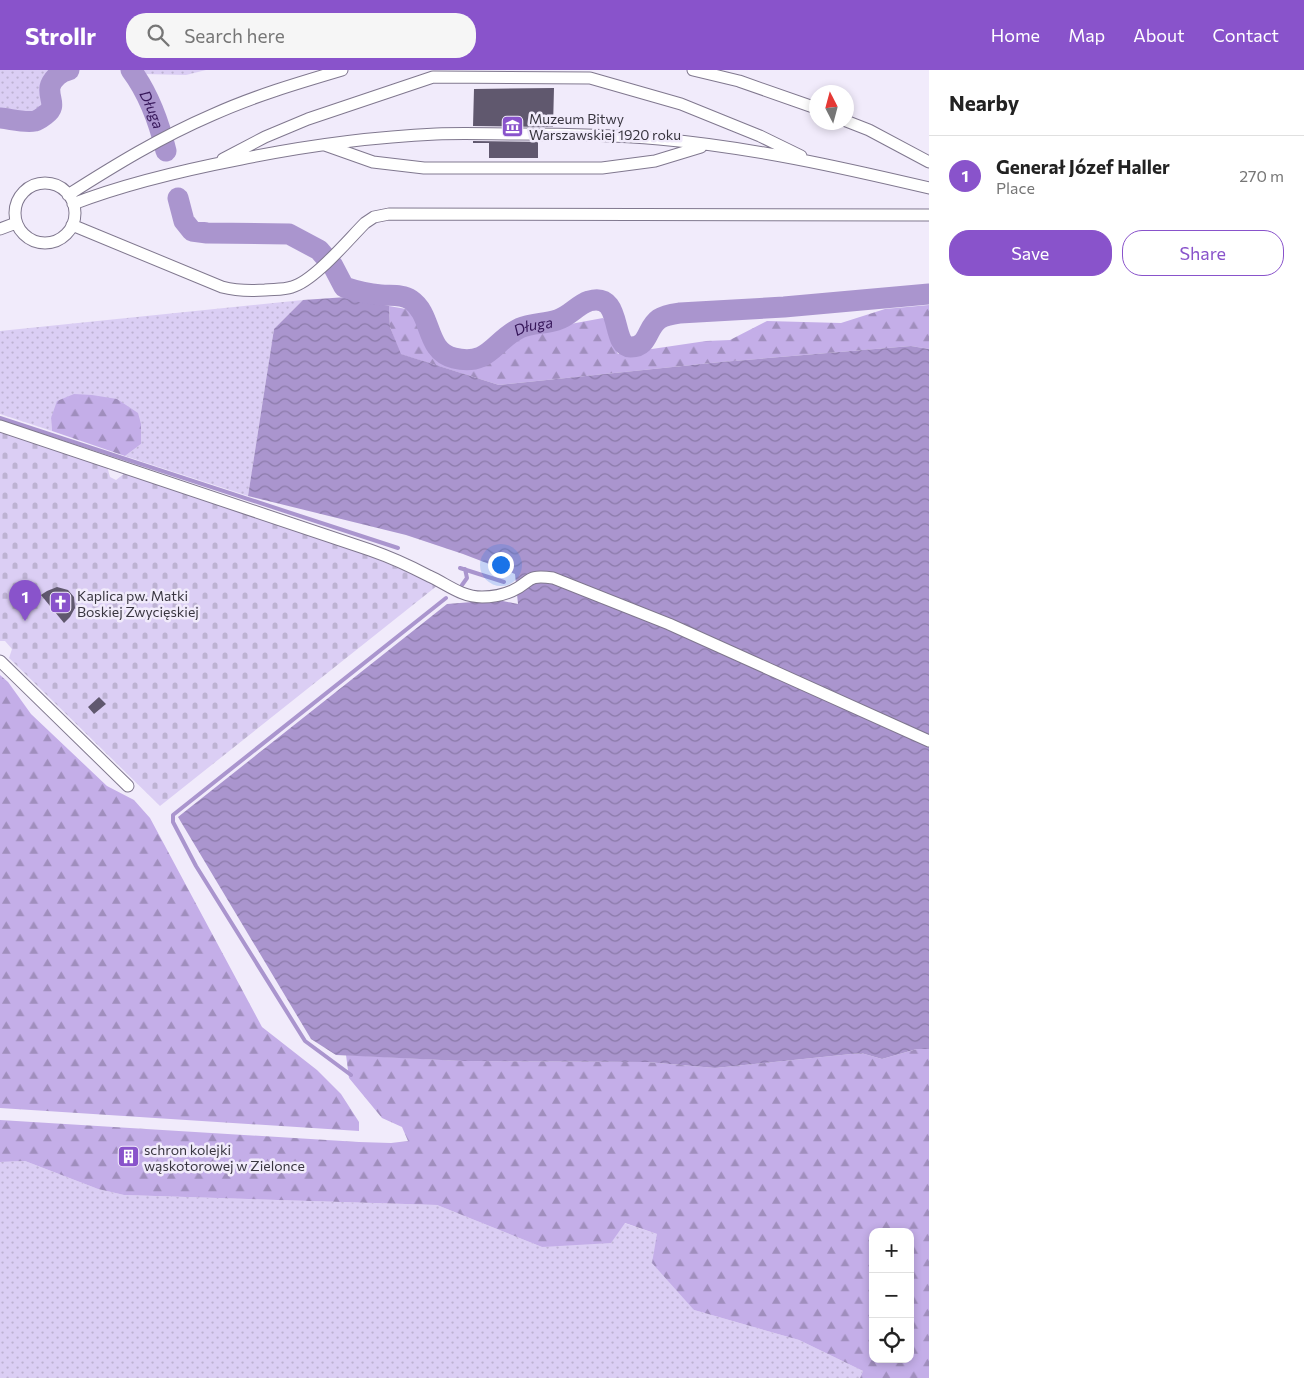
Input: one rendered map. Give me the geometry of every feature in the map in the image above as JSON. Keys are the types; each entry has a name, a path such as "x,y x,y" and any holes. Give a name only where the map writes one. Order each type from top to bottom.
{"street":[{"path":"71,200 143,149 178,131 260,95 342,70"},
{"path":"693,70 739,81 809,106"},
{"path":"214,164 266,137 308,119 432,78 513,73 590,78 643,92 724,120 814,162"},
{"path":"854,124 869,130 929,162"},
{"path":"71,200 214,164 324,145 437,134 553,134 659,139 814,162 929,188"},
{"path":"324,145 373,162 402,166 593,168 655,161 706,145"},
{"path":"50,184 59,187 71,200 75,211 72,225 63,237 54,242 44,244 34,242 19,230 14,211 22,193 30,187 50,184"},
{"path":"72,225 234,290 245,291 292,287 302,283 316,272 365,223 374,217 389,214 929,215"},
{"path":"0,229 16,223"},
{"path":"0,426 370,550 396,560 466,595 484,597 506,593 530,578 540,576 553,578 668,624 929,741"},
{"path":"0,661 128,786"}],"green space":[{"path":"0,70 53,70 45,82 47,103 44,109 33,114 12,113 0,110"},
{"path":"140,70 206,70 186,75 143,74"},
{"path":"303,300 274,329 248,496 125,456 141,444 51,418 52,431 0,414 0,331"},
{"path":"929,305 929,349 911,346 721,362 499,385 400,354 390,327 389,306 406,309 420,321 425,343 443,362 472,369 494,360 527,332 603,318 610,326 612,342 618,354 706,341 730,340 767,321 841,323 885,309"},
{"path":"74,394 117,399 138,413 141,424 141,444 125,456 52,431 51,418 57,401"},
{"path":"0,431 107,466 110,477 116,480 125,473 365,554 438,585 160,806 9,658 12,649 5,641 0,641"},
{"path":"0,675 8,682 31,714 107,786 134,800 150,818 262,1027 317,1070 341,1094 359,1122 359,1131 0,1108"},
{"path":"917,1049 929,1049 929,1378 860,1378 863,1371 799,1340 694,1310 652,1263 657,1234 625,1223 611,1243 542,1247 437,1205 124,1195 98,1189 25,1161 0,1162 0,1120 359,1142 391,1143 408,1141 402,1127 382,1118 349,1078 346,1055 462,1061 647,1062 715,1068 861,1053 882,1059"},
{"path":"25,1161 98,1189 124,1195 437,1205 542,1247 624,1223 657,1234 694,1310 799,1340 863,1371 860,1378 0,1378 0,1162"}],"water":[{"path":"347,297 389,306 390,327 401,354 499,385 721,362 911,346 929,349 929,1049 917,1049 882,1059 861,1053 715,1068 647,1062 462,1061 336,1055 311,1039 178,817 447,604 498,600 518,604 515,574 406,535 248,496 274,329 303,300"}],"building":[{"path":"554,88 553,127 473,126 474,89"},
{"path":"473,141 553,142 538,142 538,158 489,158 489,143 473,143"},
{"name":"Kaplica pw. Matki Boskiej Zwycięskiej","path":"57,587 68,590 74,597 75,608 64,623 41,595"},
{"path":"99,697 106,704 94,714 88,707"},
{"name":"schron kolejki wąskotorowej w Zielonce","path":"122,1152 135,1153 134,1162 121,1161"}],"waterway":[{"name":"Długa","path":"0,118 26,122 40,119 51,109 50,87 53,81 60,74 69,70"},
{"name":"Długa","path":"131,70 153,109 166,151"},
{"name":"Długa","path":"178,198 184,221 192,231 207,233 289,234 319,250 333,266 344,287 372,294 408,298 423,314 433,341 438,348 454,358 466,360 483,356 520,328 562,318 589,301 600,300 607,304 612,311 620,339 625,345 631,347 641,344 659,319 672,314 784,307 929,294"},
{"path":"0,418 398,548"},
{"path":"460,568 504,582"},
{"path":"462,585 467,578 465,569"},
{"path":"351,1075 305,1041 196,866 173,822 173,815 446,598"}],"place":[{"name":"Muzeum Bitwy Warszawskiej 1920 roku","path":"513,126"},
{"name":"Kaplica pw. Matki Boskiej Zwycięskiej","path":"61,603"},
{"name":"Generał Józef Haller","path":"25,621"},
{"name":"schron kolejki wąskotorowej w Zielonce","path":"128,1157"}]}
